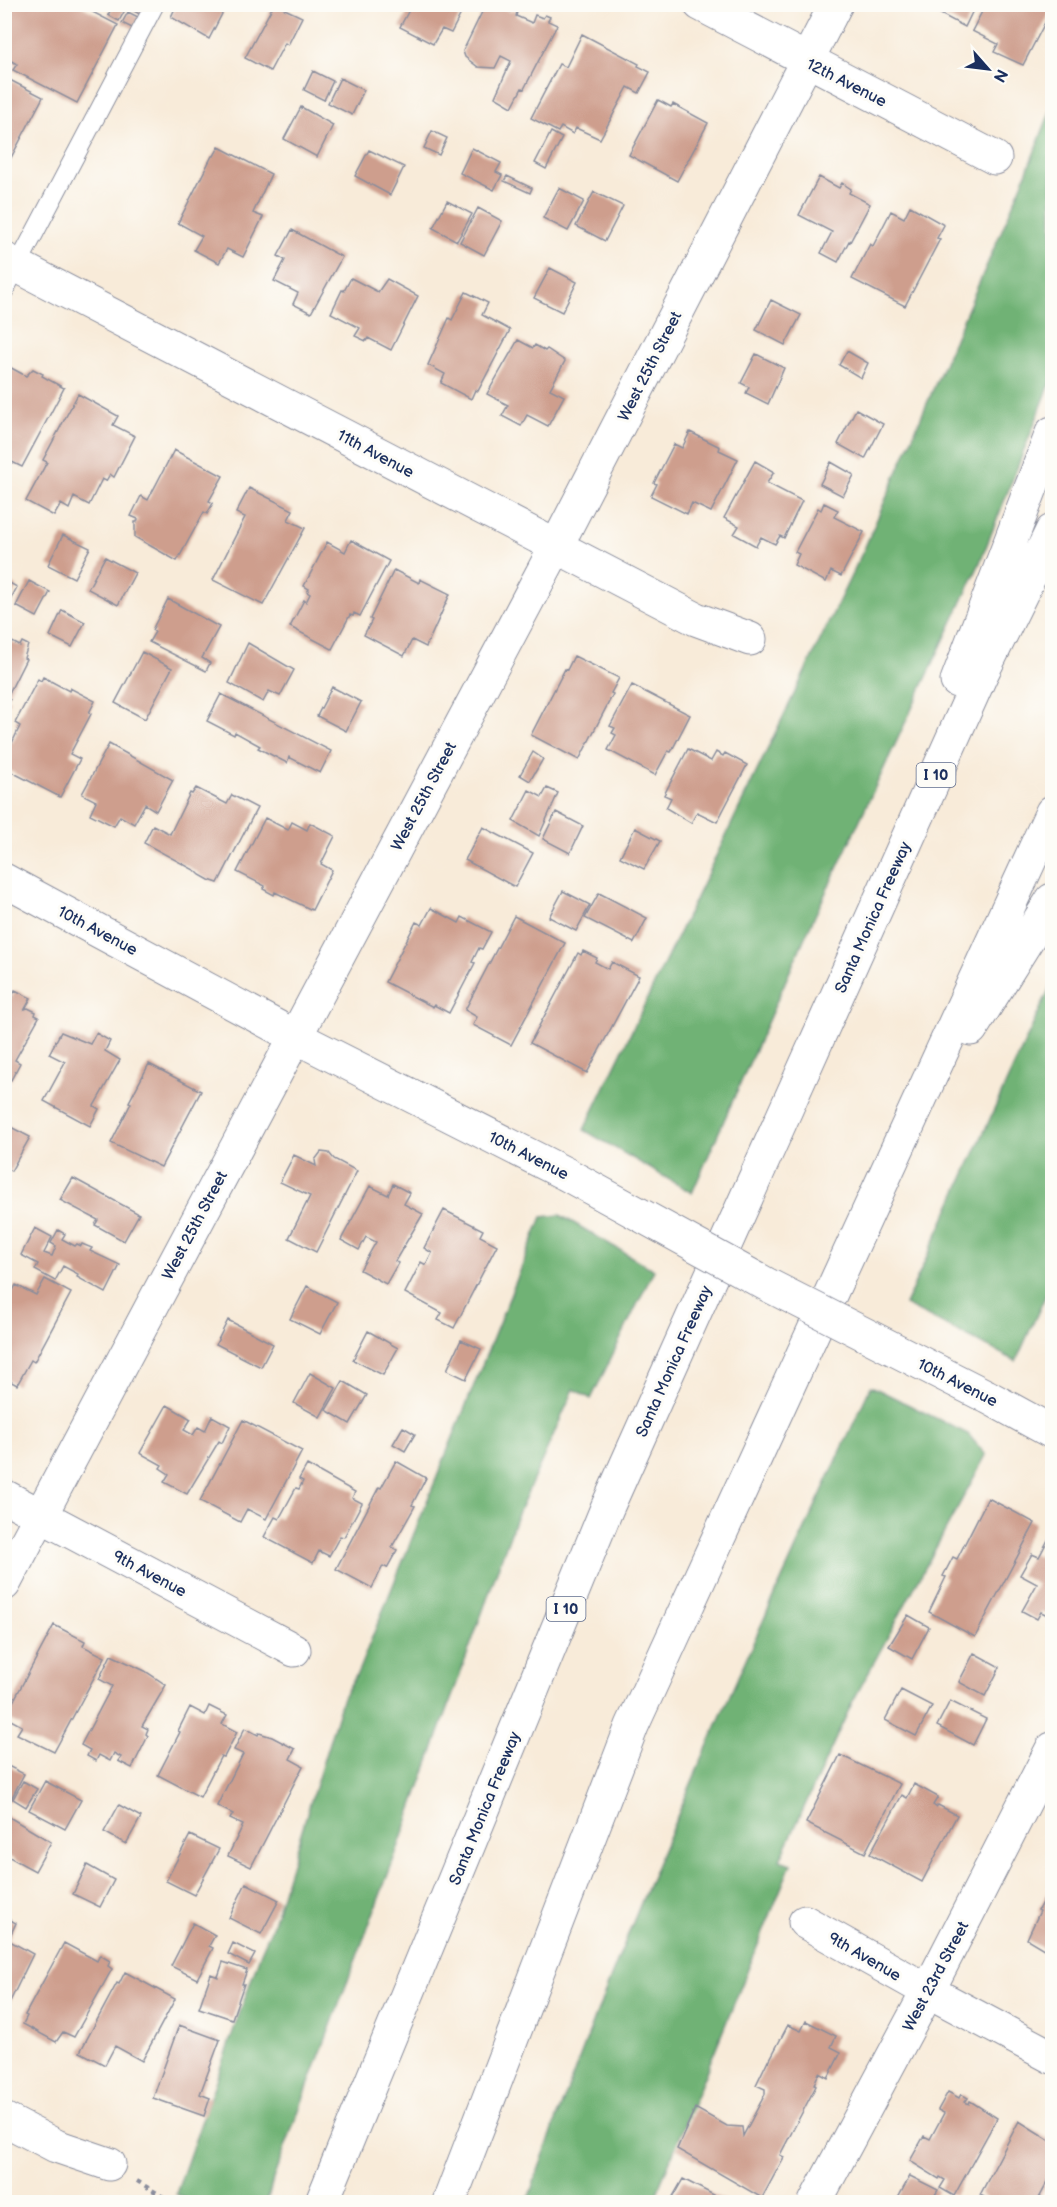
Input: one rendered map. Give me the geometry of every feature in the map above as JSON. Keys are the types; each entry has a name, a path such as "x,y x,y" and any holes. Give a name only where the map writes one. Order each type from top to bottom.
{"main road":[{"name":"12th Avenue","path":"700,4 995,158"},
{"name":"West 25th Street","path":"4,1584 556,547 836,4"},
{"name":"11th Avenue","path":"9,271 696,619 750,639"},
{"path":"825,1022 1053,433"},
{"name":"Santa Monica Freeway","path":"322,2202 607,1508 981,675 1053,531"},
{"path":"449,2202 632,1726 1053,812"},
{"name":"10th Avenue","path":"4,880 294,1036 566,1174 766,1284 1053,1432"},
{"path":"900,1143 1053,900"},
{"name":"9th Avenue","path":"4,1496 294,1650"},
{"name":"West 23rd Street","path":"815,2202 1053,1749"},
{"name":"9th Avenue","path":"805,1922 927,1991 1053,2057"},
{"path":"4,2120 56,2146 109,2164"}],"lane":[{"path":"9,271 155,4"}],"path":[{"path":"109,2164 172,2202"}],"green space":[{"path":"1052,107 1052,379 979,565 805,937 692,1193 584,1130 865,547 1024,179"},
{"path":"1052,983 1052,1281 1016,1361 905,1305"},
{"path":"560,1215 654,1270 591,1399 574,1389 516,1518 399,1845 273,2179 267,2202 191,2202 176,2194 261,1952 272,1927 343,1697 358,1672 542,1217"},
{"path":"871,1386 968,1434 986,1455 852,1703 780,1860 791,1864 653,2202 527,2202 604,1994 688,1790"}],"building":[{"path":"4,4 77,4 118,25 77,103 13,70 17,64 4,57"},
{"path":"114,4 125,10 119,21 108,15"},
{"path":"121,4 148,4 143,16"},
{"path":"177,4 218,4 225,8 209,39 171,17"},
{"path":"274,4 302,17 288,45 285,43 270,71 245,58"},
{"path":"398,4 466,4 451,33 442,29 433,44 400,27 409,10"},
{"path":"486,4 501,4 500,7 517,12 516,16 532,23 535,15 543,18 545,15 550,17 548,21 557,25 524,89 522,88 512,107 495,97 511,61 501,56 495,68 478,67 465,57 463,51"},
{"path":"934,4 976,4 965,27 931,9"},
{"path":"986,4 1052,4 1052,9 1023,65 994,52 998,44 972,31"},
{"path":"128,12 140,18 134,29 122,23"},
{"path":"582,34 650,72 639,93 628,87 600,139 576,128 573,134 561,127 558,132 531,118 559,64 566,67"},
{"path":"313,71 333,81 324,100 304,90"},
{"path":"4,77 43,97 4,171"},
{"path":"340,78 364,90 352,115 328,103"},
{"path":"658,100 671,107 673,104 708,123 677,181 629,155"},
{"path":"301,107 333,125 317,157 284,139"},
{"path":"432,131 447,138 439,155 424,148"},
{"path":"551,132 562,138 546,169 535,163"},
{"path":"219,147 271,174 253,213 263,217 243,257 227,249 219,263 194,250 202,236 178,223 212,156"},
{"path":"472,148 501,163 496,172 502,175 494,190 460,173"},
{"path":"369,150 404,167 390,195 355,176"},
{"path":"507,176 532,188 530,193 504,181"},
{"path":"819,177 839,188 842,183 851,189 849,193 870,204 838,262 821,253 832,232 799,215"},
{"path":"559,188 584,201 568,231 543,218"},
{"path":"594,192 623,206 605,241 576,226"},
{"path":"447,201 472,214 457,241 433,228"},
{"path":"910,206 944,225 937,238 940,239 905,306 852,279 891,211 904,218"},
{"path":"478,208 502,221 484,255 460,242"},
{"path":"292,230 342,257 311,313 293,304 298,293 274,281 285,260 278,256"},
{"path":"550,268 577,282 562,312 534,298"},
{"path":"351,278 378,292 387,279 418,296 391,350 368,338 366,341 355,336 360,328 331,313 342,290 344,291"},
{"path":"466,292 488,303 482,315 510,330 478,391 475,390 471,399 441,383 445,374 428,365 449,318 452,320"},
{"path":"771,300 801,315 785,345 756,330"},
{"path":"518,340 533,348 535,345 545,351 547,349 565,361 550,389 564,396 548,426 527,415 521,426 502,416 508,405 487,394"},
{"path":"847,351 868,363 861,378 839,365"},
{"path":"756,354 784,368 768,404 746,393 749,387 741,383"},
{"path":"4,364 26,376 33,369 64,388 22,467 4,458"},
{"path":"78,394 118,416 113,425 135,436 114,477 110,474 106,481 102,479 89,505 74,497 69,509 61,504 54,516 26,501 47,462 43,460"},
{"path":"856,409 883,424 865,459 838,444"},
{"path":"690,432 738,459 711,512 692,503 687,514 651,496 657,484 654,483 674,444 682,448"},
{"path":"174,450 223,476 209,501 213,503 207,514 204,512 177,561 135,537 135,522 138,519 131,516 141,496 148,500"},
{"path":"755,461 774,472 767,483 802,501 784,538 780,536 775,544 761,537 756,546 734,534 739,526 724,518"},
{"path":"831,462 854,475 843,496 820,484"},
{"path":"249,488 293,510 288,520 305,528 263,605 213,580 245,517 236,513"},
{"path":"824,503 838,510 834,517 864,532 841,576 831,571 826,582 794,565 799,554 795,552 818,508 821,510"},
{"path":"63,535 90,548 74,578 48,565"},
{"path":"351,540 389,561 360,616 354,613 353,616 350,615 332,649 290,627 304,600 306,602 310,594 307,592 309,589 304,586 327,542 345,552"},
{"path":"105,557 135,573 118,605 88,589"},
{"path":"394,570 419,583 420,579 450,594 426,647 412,640 404,656 364,635"},
{"path":"4,580 17,587 4,612"},
{"path":"29,581 50,592 37,617 16,606"},
{"path":"168,599 219,627 202,658 210,663 206,671 149,642 155,632 152,630"},
{"path":"62,610 85,622 72,647 50,636"},
{"path":"4,638 20,646 22,642 28,645 24,658 26,659 6,699 10,700 4,710"},
{"path":"248,643 294,670 280,696 269,691 263,702 229,683"},
{"path":"142,652 172,668 145,719 115,703"},
{"path":"574,656 619,678 579,760 531,735"},
{"path":"43,677 69,691 70,688 95,701 89,713 91,714 70,754 80,759 60,797 4,768 4,739 12,743 20,726 15,723 38,679 41,681"},
{"path":"632,685 690,715 671,752 668,751 655,775 608,750 616,735 612,733 615,728 610,726"},
{"path":"332,687 361,702 346,731 317,716"},
{"path":"221,694 331,751 320,773 289,757 287,763 258,748 260,746 235,732 234,735 207,721"},
{"path":"109,744 173,780 156,811 145,804 134,824 120,816 114,826 90,814 96,801 82,794"},
{"path":"688,749 711,761 716,752 723,756 725,753 747,765 717,822 697,812 691,823 666,808 671,798 664,795"},
{"path":"533,752 543,759 530,781 520,775"},
{"path":"196,788 227,804 232,795 257,808 218,883 144,843 153,825 170,834 190,793 192,794"},
{"path":"547,788 558,793 539,836 513,821 529,790 542,797"},
{"path":"556,812 583,826 570,853 543,839"},
{"path":"265,818 288,830 292,822 307,830 310,823 335,836 321,864 332,870 312,910 275,892 274,895 263,889 265,886 237,872"},
{"path":"483,827 533,853 515,887 465,860"},
{"path":"635,828 660,841 644,869 620,857"},
{"path":"563,891 590,905 576,931 549,917"},
{"path":"599,893 647,918 634,943 585,918"},
{"path":"431,908 459,923 462,917 491,932 482,949 479,948 472,962 475,963 449,1013 385,982 416,922 422,925"},
{"path":"514,916 565,943 511,1045 473,1025 477,1017 465,1010"},
{"path":"583,951 597,958 595,962 608,969 612,962 639,976 587,1073 530,1043 578,953 581,955"},
{"path":"15,990 31,998 25,1009 36,1012 35,1015 39,1017 15,1060 20,1063 11,1080 5,1076 5,996 11,999"},
{"path":"61,1032 90,1044 96,1033 110,1041 105,1051 120,1060 94,1106 99,1109 90,1126 44,1101 65,1062 49,1054"},
{"path":"149,1064 201,1091 161,1167 111,1143"},
{"path":"5,1124 30,1137 11,1171 5,1168"},
{"path":"321,1152 329,1153 334,1159 357,1171 316,1252 289,1238 310,1196 280,1182 294,1155 316,1166 315,1160"},
{"path":"73,1178 139,1214 124,1241 95,1225 98,1220 60,1200"},
{"path":"393,1184 410,1193 404,1204 423,1214 395,1261 398,1263 386,1284 360,1270 376,1242 366,1237 359,1250 341,1240 370,1186 388,1195"},
{"path":"444,1210 483,1230 480,1236 497,1245 454,1328 438,1320 442,1313 405,1293 421,1262 426,1265 432,1253 424,1248"},
{"path":"35,1228 52,1237 44,1253 52,1256 56,1246 51,1243 58,1230 65,1234 62,1239 75,1246 82,1244 92,1248 90,1251 120,1265 106,1293 77,1277 78,1274 63,1266 55,1281 35,1270 38,1264 21,1255"},
{"path":"45,1279 71,1293 34,1362 31,1360 17,1385 4,1378 4,1307 16,1285 36,1295"},
{"path":"307,1286 337,1302 320,1334 290,1319"},
{"path":"228,1320 273,1344 261,1367 216,1344"},
{"path":"368,1331 398,1348 383,1375 353,1360"},
{"path":"461,1340 481,1349 466,1379 447,1370"},
{"path":"310,1373 336,1388 320,1417 294,1403"},
{"path":"343,1381 367,1395 350,1424 326,1410"},
{"path":"167,1405 191,1419 184,1430 193,1435 198,1427 205,1431 212,1416 230,1426 222,1443 219,1441 187,1494 164,1482 169,1474 160,1468 162,1465 140,1453"},
{"path":"243,1420 302,1451 266,1519 247,1509 240,1522 200,1501"},
{"path":"403,1427 415,1434 405,1451 393,1444"},
{"path":"396,1461 426,1478 412,1505 415,1506 392,1547 397,1550 387,1568 383,1566 372,1588 336,1569 379,1487 381,1488"},
{"path":"307,1465 355,1492 352,1498 362,1503 344,1537 340,1536 329,1556 319,1551 313,1563 264,1537 275,1517 279,1519 296,1488 299,1489 303,1481 299,1479"},
{"path":"988,1498 1035,1523 975,1637 929,1612 946,1577 943,1576 953,1557 957,1559"},
{"path":"1049,1538 1052,1540 1052,1614 1050,1616 1041,1612 1037,1619 1022,1611 1037,1584 1020,1575 1032,1554 1039,1557"},
{"path":"908,1615 929,1627 912,1659 889,1646"},
{"path":"54,1625 85,1641 83,1646 105,1657 54,1752 17,1734 22,1726 5,1717"},
{"path":"974,1653 1000,1667 985,1696 959,1682"},
{"path":"111,1655 145,1671 166,1685 142,1726 148,1729 146,1734 148,1736 132,1768 118,1761 121,1757 114,1753 110,1761 99,1755 96,1761 87,1756 90,1750 81,1745 112,1686 99,1679"},
{"path":"901,1690 932,1706 916,1736 885,1720"},
{"path":"950,1701 986,1719 973,1745 937,1726"},
{"path":"209,1706 227,1715 222,1724 237,1732 224,1757 221,1756 200,1797 158,1775 190,1707 205,1715"},
{"path":"245,1728 258,1735 259,1733 272,1737 295,1749 290,1759 303,1766 251,1867 228,1856 243,1825 230,1819 233,1814 217,1806 243,1754 234,1750"},
{"path":"840,1755 900,1784 865,1853 806,1823"},
{"path":"4,1764 24,1774 10,1801 4,1799"},
{"path":"23,1781 37,1789 26,1807 13,1799"},
{"path":"45,1781 81,1800 65,1829 29,1810"},
{"path":"914,1784 938,1797 933,1805 936,1807 938,1805 957,1815 922,1882 870,1854 902,1795 907,1798"},
{"path":"119,1805 141,1817 126,1844 104,1832"},
{"path":"4,1814 51,1842 35,1871 4,1854"},
{"path":"190,1835 219,1849 194,1895 166,1881"},
{"path":"87,1865 114,1880 100,1907 73,1894"},
{"path":"246,1883 279,1900 261,1934 229,1918"},
{"path":"1052,1884 1052,1954 1027,1939 1040,1911 1038,1910"},
{"path":"4,1917 16,1923 8,1940 33,1954 4,2014"},
{"path":"193,1923 215,1935 209,1946 213,1948 197,1979 171,1966"},
{"path":"64,1943 97,1961 100,1955 110,1961 108,1966 112,1969 74,2037 63,2032 56,2042 23,2024 27,2016 25,2015"},
{"path":"233,1943 255,1954 249,1965 228,1954"},
{"path":"223,1962 247,1970 232,2019 199,2008 211,1974 218,1977"},
{"path":"125,1972 175,1999 142,2061 115,2046 105,2065 80,2052"},
{"path":"806,2021 836,2036 831,2047 841,2052 828,2078 819,2073 814,2084 816,2086 780,2155 784,2157 762,2198 677,2149 695,2108 727,2126 742,2127 743,2136 765,2094 765,2089 756,2085 768,2060 788,2025 801,2031"},
{"path":"179,2025 220,2040 200,2094 210,2098 204,2116 153,2098"},
{"path":"948,2092 959,2098 961,2094 968,2098 965,2102 969,2104 970,2101 997,2118 954,2196 940,2188 945,2180 940,2177 939,2179 910,2161 924,2136 930,2139 944,2113 938,2110"},
{"path":"1019,2121 1051,2141 1052,2137 1052,2174 1037,2202 994,2202 980,2195"},
{"path":"910,2176 938,2190 931,2202 897,2200"},
{"path":"683,2179 727,2202 675,2202 671,2200"}]}
